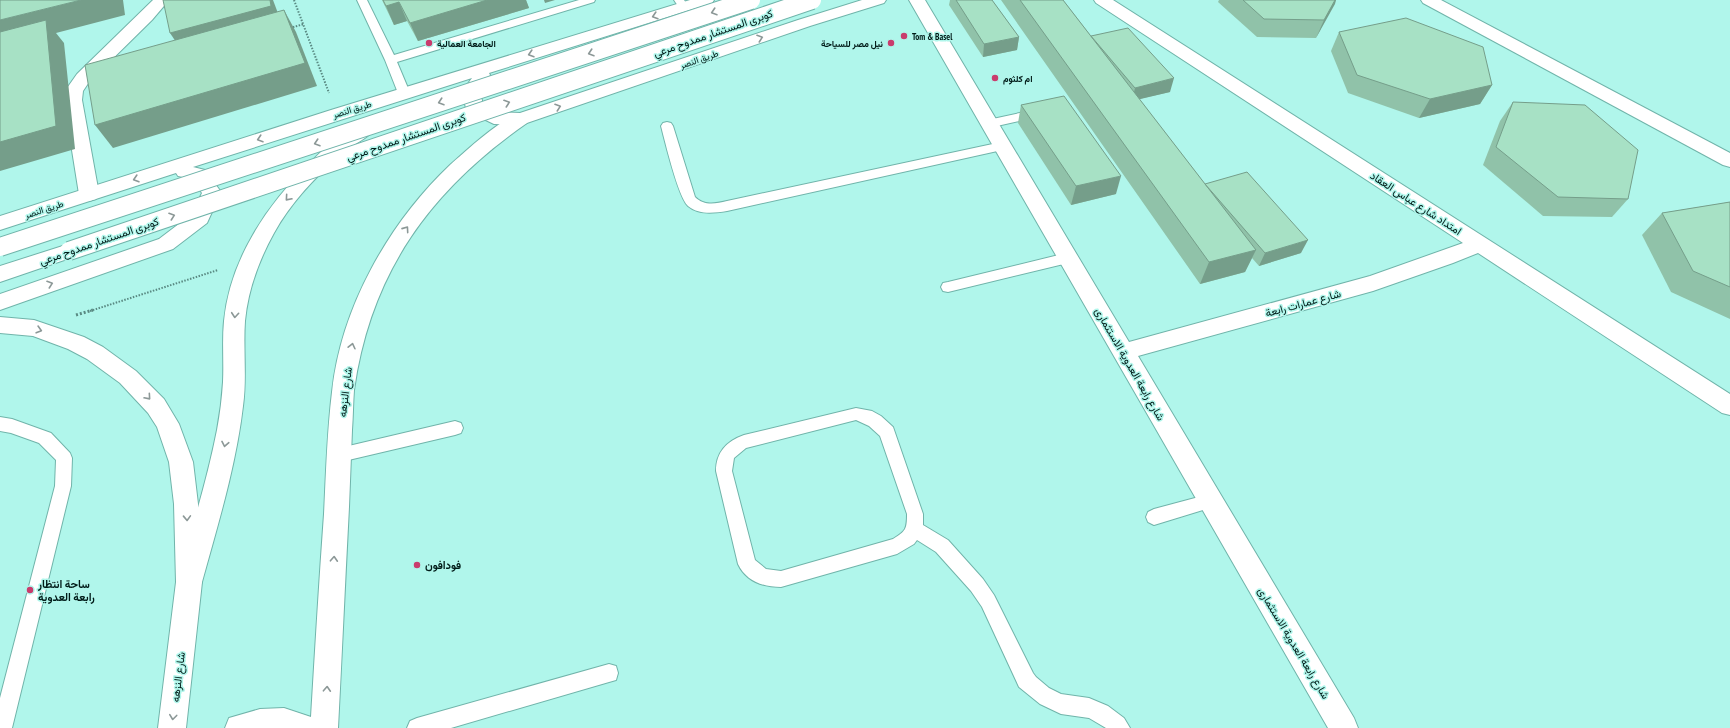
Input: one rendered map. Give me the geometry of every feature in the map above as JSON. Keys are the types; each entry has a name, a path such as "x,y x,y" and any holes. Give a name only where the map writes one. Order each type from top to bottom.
{"main road":[{"path":"89,194 73,100 74,91 83,78 146,17 161,0"},
{"name":"طريق النصر","path":"0,223 337,114 502,63 681,3 706,0"},
{"name":"كوبرى المستشار ممدوح مرعي","path":"0,246 751,0"},
{"name":"كوبرى المستشار ممدوح مرعي","path":"0,274 812,0"},
{"path":"804,23 842,0"},
{"name":"طريق النصر","path":"521,120 804,23 878,0"},
{"name":"شارع رابعة العدوية الاستثمارى","path":"916,0 1344,728"},
{"name":"امتداد شارع عباس العقاد","path":"1102,0 1730,406"},
{"path":"1429,0 1730,161"},
{"path":"502,63 481,76 471,92 475,108 494,118 521,120"},
{"path":"189,582 215,493 232,404 235,365 233,337 236,309 242,281 251,259 271,220 308,176 335,150 365,128 398,107 432,90 481,69"},
{"name":"شارع النزهه","path":"324,728 343,391 354,338 368,296 388,258 415,216 453,172 484,145 521,120"},
{"path":"0,302 166,244 200,218 212,192 198,174 165,170"},
{"name":"شارع عمارات رابعة","path":"1123,352 1373,283 1439,261 1480,244"},
{"name":"شارع النزهه","path":"0,325 34,328 76,343 112,364 128,377 156,406 167,424 180,462 186,504 189,582 172,728"},
{"path":"239,728 260,723 284,722 302,728"}],"lane":[{"path":"362,0 391,60 404,93"},
{"path":"391,60 590,0"},
{"path":"988,124 1041,112"},
{"path":"667,126 690,199 693,204 706,209 714,209 1002,146"},
{"path":"948,287 1067,258"},
{"path":"856,414 866,416 875,420 887,432 916,514 915,529 908,539 897,546 781,579 762,577 755,573 746,564 724,471 726,455 737,445 744,442 845,416 856,414"},
{"path":"0,424 12,426 46,438 64,458 63,486 2,728"},
{"path":"340,455 455,428"},
{"path":"1154,517 1210,500"},
{"path":"915,529 942,546 978,584 988,601 1026,680 1034,689 1047,698 1062,704 1089,708 1106,716 1120,728"},
{"path":"417,728 609,674"}],"path":[{"path":"294,0 337,114"},
{"path":"289,28 304,24"},
{"path":"34,328 251,259"}],"building":[{"path":"0,0 81,0 0,20"},
{"path":"163,0 270,0 271,6 170,33"},
{"path":"383,0 487,0 410,23 399,2 386,6"},
{"path":"956,0 992,0 1019,37 984,44"},
{"path":"1020,0 1063,0 1256,250 1209,262"},
{"path":"1243,0 1335,0 1324,20 1264,19"},
{"path":"284,10 305,63 95,125 85,65"},
{"path":"1406,18 1483,47 1492,85 1430,99 1357,75 1339,32"},
{"path":"46,20 56,126 0,142 0,32"},
{"path":"1128,28 1174,78 1135,88 1091,36"},
{"path":"1064,96 1121,176 1076,186 1021,105"},
{"path":"1513,102 1585,105 1638,150 1628,199 1558,197 1496,147"},
{"path":"1247,172 1308,240 1265,253 1205,184"},
{"path":"1730,202 1730,287 1693,271 1662,213"}],"place":[{"name":"Tom & Basel","path":"904,36"},
{"name":"الجامعة العمالية","path":"429,43"},
{"name":"نيل مصر للسياحة","path":"891,43"},
{"name":"ام كلثوم","path":"995,78"},
{"name":"فودافون","path":"417,565"},
{"name":"ساحة انتظار رابعة العدوية","path":"30,590"}]}
